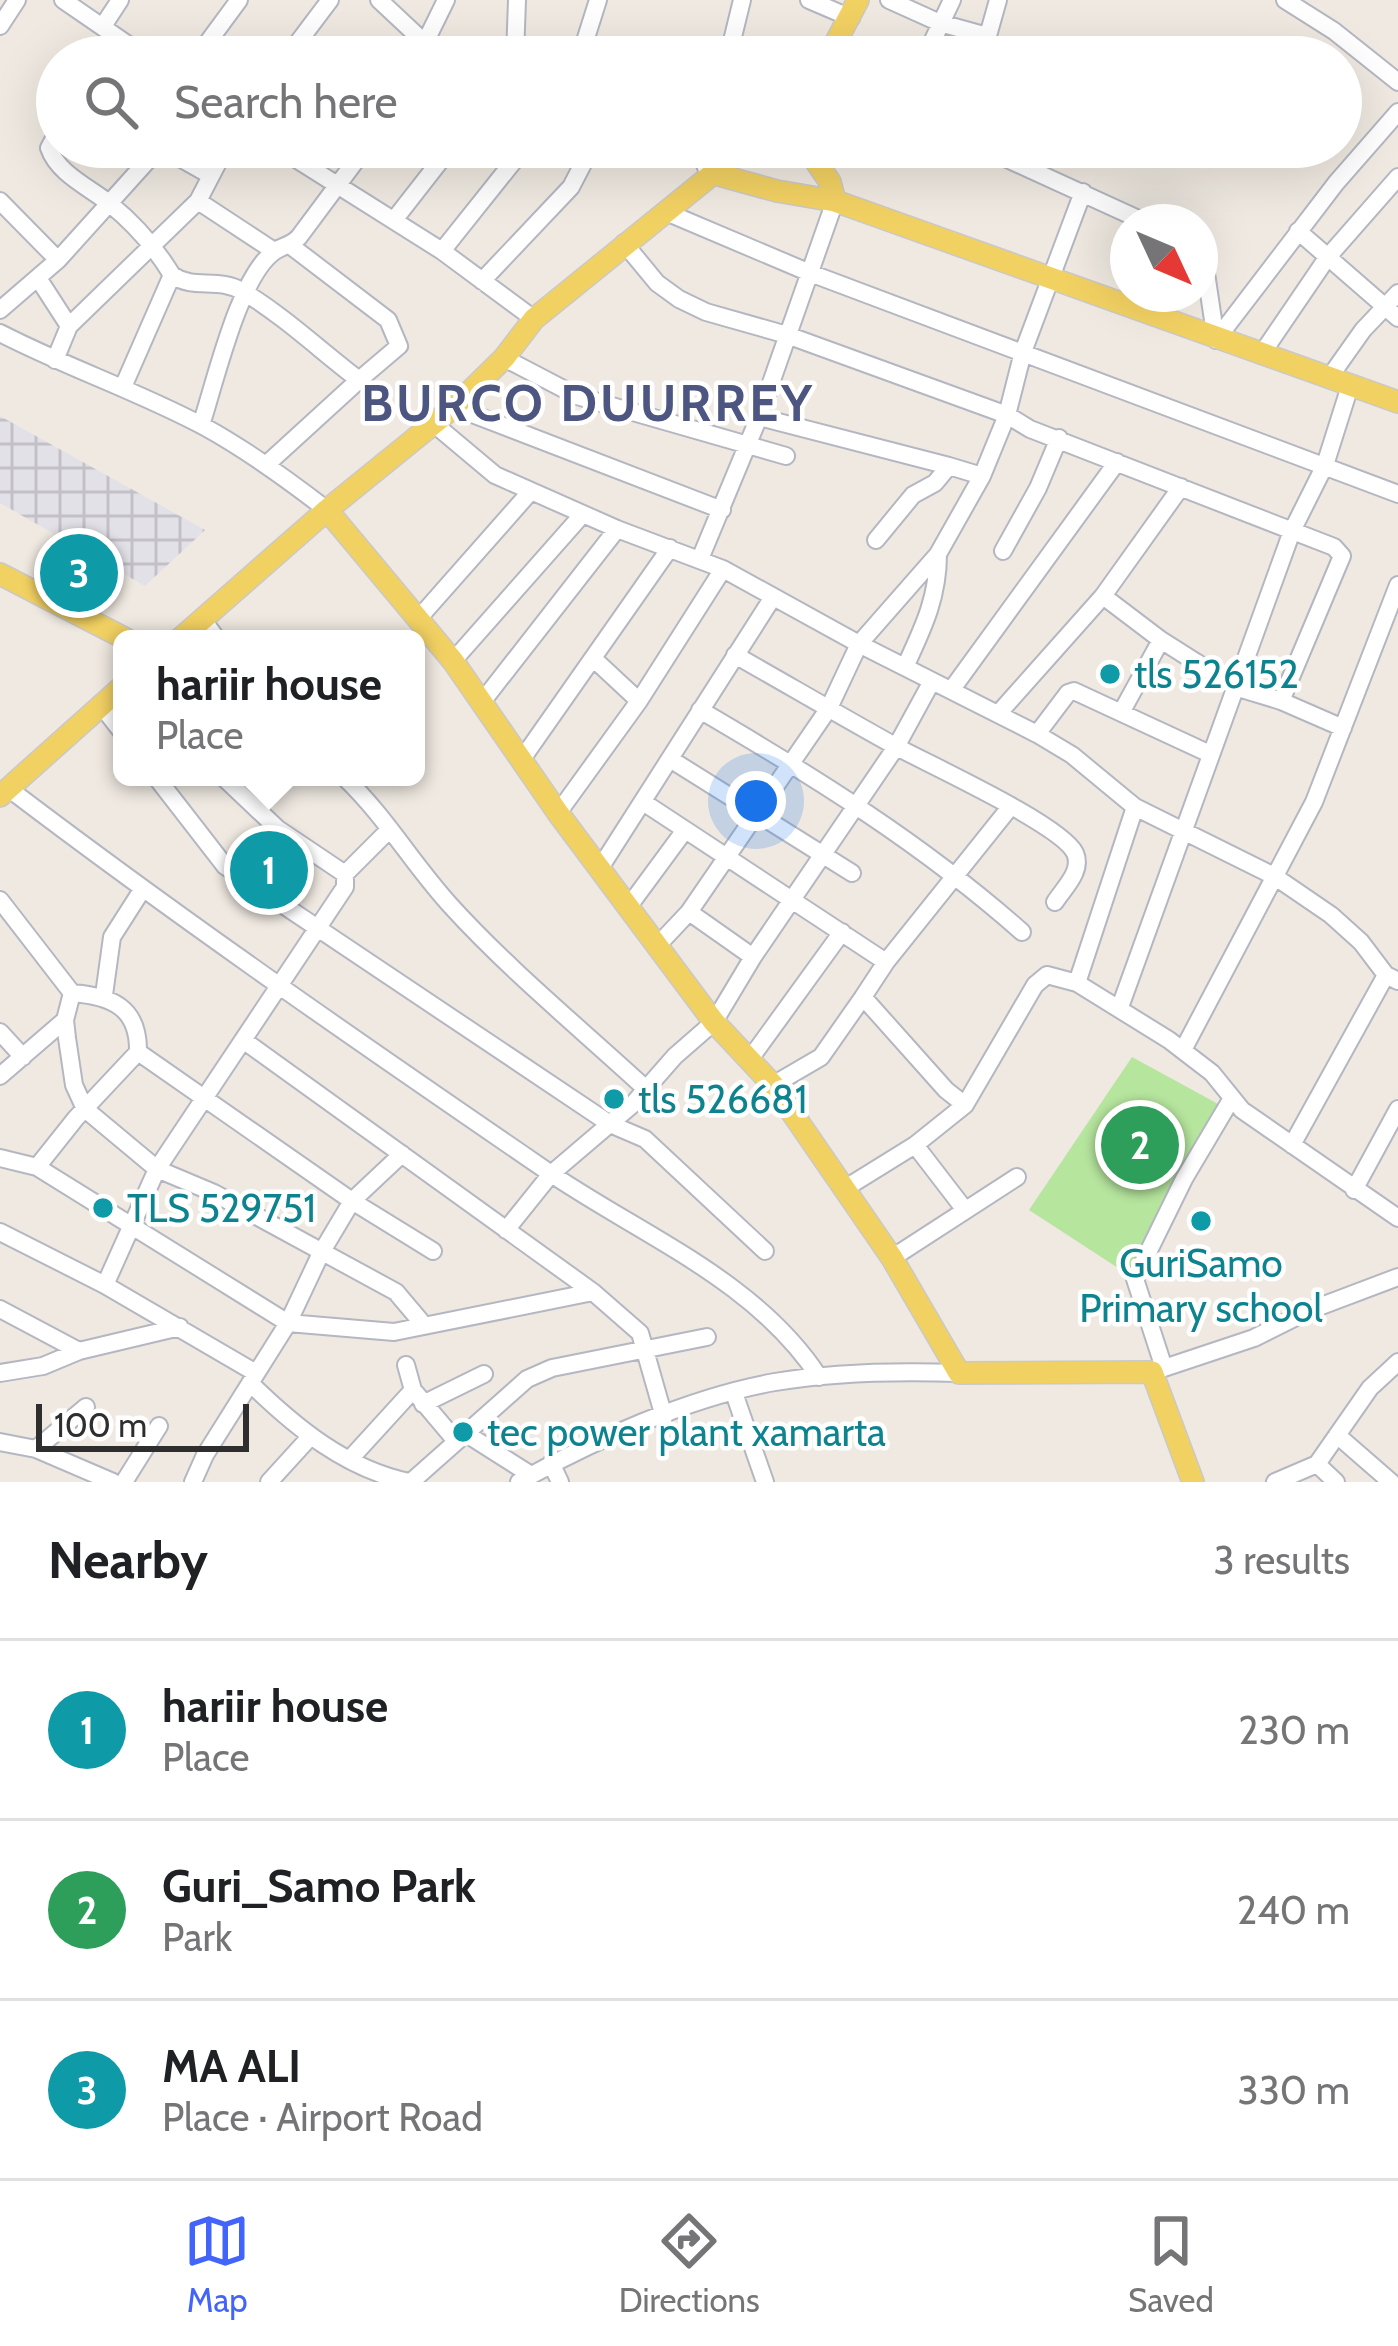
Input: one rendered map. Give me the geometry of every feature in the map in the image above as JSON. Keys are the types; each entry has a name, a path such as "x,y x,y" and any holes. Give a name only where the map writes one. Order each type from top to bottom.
{"main road":[{"path":"840,36 855,9"},
{"path":"191,630 454,407 504,358 534,319 720,168"},
{"path":"820,168 835,201"},
{"path":"712,175 835,201 1398,402"},
{"path":"327,510 453,661 558,813 714,1022 773,1085 892,1258 958,1372 1158,1370 1193,1482"},
{"path":"0,574 113,632"},
{"path":"4,792 113,694"}],"street":[{"path":"0,26 17,0"},
{"path":"63,0 110,36"},
{"path":"103,26 120,0"},
{"path":"212,36 238,0"},
{"path":"303,36 330,0"},
{"path":"379,0 410,36"},
{"path":"429,36 446,0"},
{"path":"515,36 517,0"},
{"path":"587,36 598,0"},
{"path":"733,36 742,0"},
{"path":"809,0 855,9"},
{"path":"889,0 940,23 987,36 998,0"},
{"path":"935,36 952,0"},
{"path":"1285,0 1340,36"},
{"path":"1362,53 1398,82"},
{"path":"1362,155 1398,112"},
{"path":"61,168 151,242 172,275 193,284 221,282 244,292 359,380"},
{"path":"0,310 58,260 141,168"},
{"path":"200,168 210,175"},
{"path":"55,360 68,326 198,202 214,168"},
{"path":"310,168 442,251 534,319"},
{"path":"201,425 244,292 349,168"},
{"path":"394,220 435,168"},
{"path":"442,251 509,168"},
{"path":"482,280 572,187 582,168"},
{"path":"708,168 712,175"},
{"path":"1029,168 1110,205"},
{"path":"1216,340 1351,168"},
{"path":"1261,355 1327,258 1398,177"},
{"path":"656,947 689,912 758,814 829,708 859,644 938,554 982,476 1007,415 1023,352 1083,192"},
{"path":"0,201 58,260"},
{"path":"700,560 759,417 835,201"},
{"path":"198,202 282,249 388,320 397,333 399,346 394,353 267,464"},
{"path":"666,212 810,273 1398,494"},
{"path":"1298,231 1392,313"},
{"path":"624,243 657,283 706,312 787,335 1007,415 1030,429 1334,547 1342,556 1281,701"},
{"path":"123,387 172,275"},
{"path":"38,278 68,326"},
{"path":"1120,1007 1292,531 1325,465 1340,382 1363,330 1392,313 1398,293"},
{"path":"1212,312 1216,340"},
{"path":"0,333 201,425 267,464 327,510"},
{"path":"504,358 578,396 786,456"},
{"path":"454,407 722,510"},
{"path":"759,417 982,476"},
{"path":"433,423 483,468 582,515 723,569 1037,734 1072,755 1135,808 1274,876 1330,915 1392,978 1292,1145"},
{"path":"1003,551 1059,438"},
{"path":"952,689 1117,462"},
{"path":"876,540 913,495 935,483 949,466"},
{"path":"998,714 1103,596 1181,487"},
{"path":"418,619 531,491"},
{"path":"453,661 582,515"},
{"path":"482,702 617,529"},
{"path":"522,759 670,548"},
{"path":"904,667 931,612 938,586 938,554"},
{"path":"558,813 723,569"},
{"path":"1183,1050 1314,802 1398,585"},
{"path":"1103,596 1235,687 1343,728"},
{"path":"600,868 773,597"},
{"path":"203,620 211,630"},
{"path":"1122,711 1161,640"},
{"path":"735,655 1011,806 1075,853 1076,872 1055,902"},
{"path":"595,660 638,701"},
{"path":"506,1230 551,1174 610,1124 714,1022 896,747 932,681"},
{"path":"1037,734 1071,691 1210,754"},
{"path":"101,704 113,720"},
{"path":"700,710 854,804 955,876 1022,932"},
{"path":"670,759 852,873"},
{"path":"163,786 225,866 610,1124 645,1139 765,1250"},
{"path":"233,786 278,829 345,874"},
{"path":"354,786 378,809 420,871 472,929 652,1082"},
{"path":"4,792 551,1174 745,1296 798,1345 819,1377"},
{"path":"643,802 886,962"},
{"path":"773,1085 821,1057 886,962 1011,806"},
{"path":"1077,983 1135,808"},
{"path":"105,1285 157,1169 346,887 345,874 390,829"},
{"path":"629,906 685,830"},
{"path":"104,995 112,938 142,890"},
{"path":"0,900 73,993 104,995 120,1006 135,1028 138,1052 352,1201 433,1251"},
{"path":"689,912 753,957"},
{"path":"750,1059 842,932"},
{"path":"844,1189 915,1145 964,1105 1040,978 1047,975 1077,983 1183,1050 1212,1073 1242,1110 1398,1218"},
{"path":"73,993 65,1020 74,1085 85,1109 157,1169 214,1193 396,1292 423,1324"},
{"path":"863,997 964,1105"},
{"path":"0,1076 65,1020"},
{"path":"0,1032 23,1057"},
{"path":"243,1040 593,1292 639,1331 664,1417"},
{"path":"37,1167 138,1052"},
{"path":"1232,1098 1184,1179 1135,1279 1158,1370 1254,1338 1324,1304 1398,1277"},
{"path":"1354,1190 1398,1109"},
{"path":"915,1145 965,1210"},
{"path":"193,1482 288,1323 352,1201 402,1154"},
{"path":"0,1158 37,1167 288,1323 378,1333 593,1292"},
{"path":"892,1258 1017,1177"},
{"path":"0,1232 180,1327 253,1378 310,1437 402,1481 527,1379 552,1368 706,1337"},
{"path":"0,1309 79,1351"},
{"path":"0,1373 43,1366 79,1351 180,1327"},
{"path":"1275,1482 1317,1464 1370,1388 1398,1362"},
{"path":"406,1365 418,1397 460,1437 525,1479 551,1463 734,1393 819,1377 958,1372"},
{"path":"350,1459 418,1397 484,1374"},
{"path":"734,1393 765,1482"},
{"path":"36,1449 86,1407"},
{"path":"124,1482 159,1426"},
{"path":"1337,1435 1391,1482 1398,1472"},
{"path":"269,1482 310,1437"},
{"path":"0,1442 36,1449 112,1482"},
{"path":"551,1463 560,1482"},
{"path":"1317,1464 1336,1482"}],"shaded area":[{"path":"0,416 205,530 145,586 0,503"}],"green space":[{"path":"1132,1057 1231,1111 1135,1279 1029,1210"}],"place":[{"name":"MA ALI","path":"79,573"},
{"name":"tls 526152","path":"1110,674"},
{"name":"hariir house","path":"269,870"},
{"name":"tls 526681","path":"614,1099"},
{"name":"Guri_Samo Park","path":"1140,1145"},
{"name":"TLS 529751","path":"103,1208"},
{"name":"GuriSamo Primary school","path":"1201,1221"},
{"name":"tec power plant xamarta","path":"463,1432"}],"district":[{"name":"BURCO DUURREY","path":"588,403"}]}
